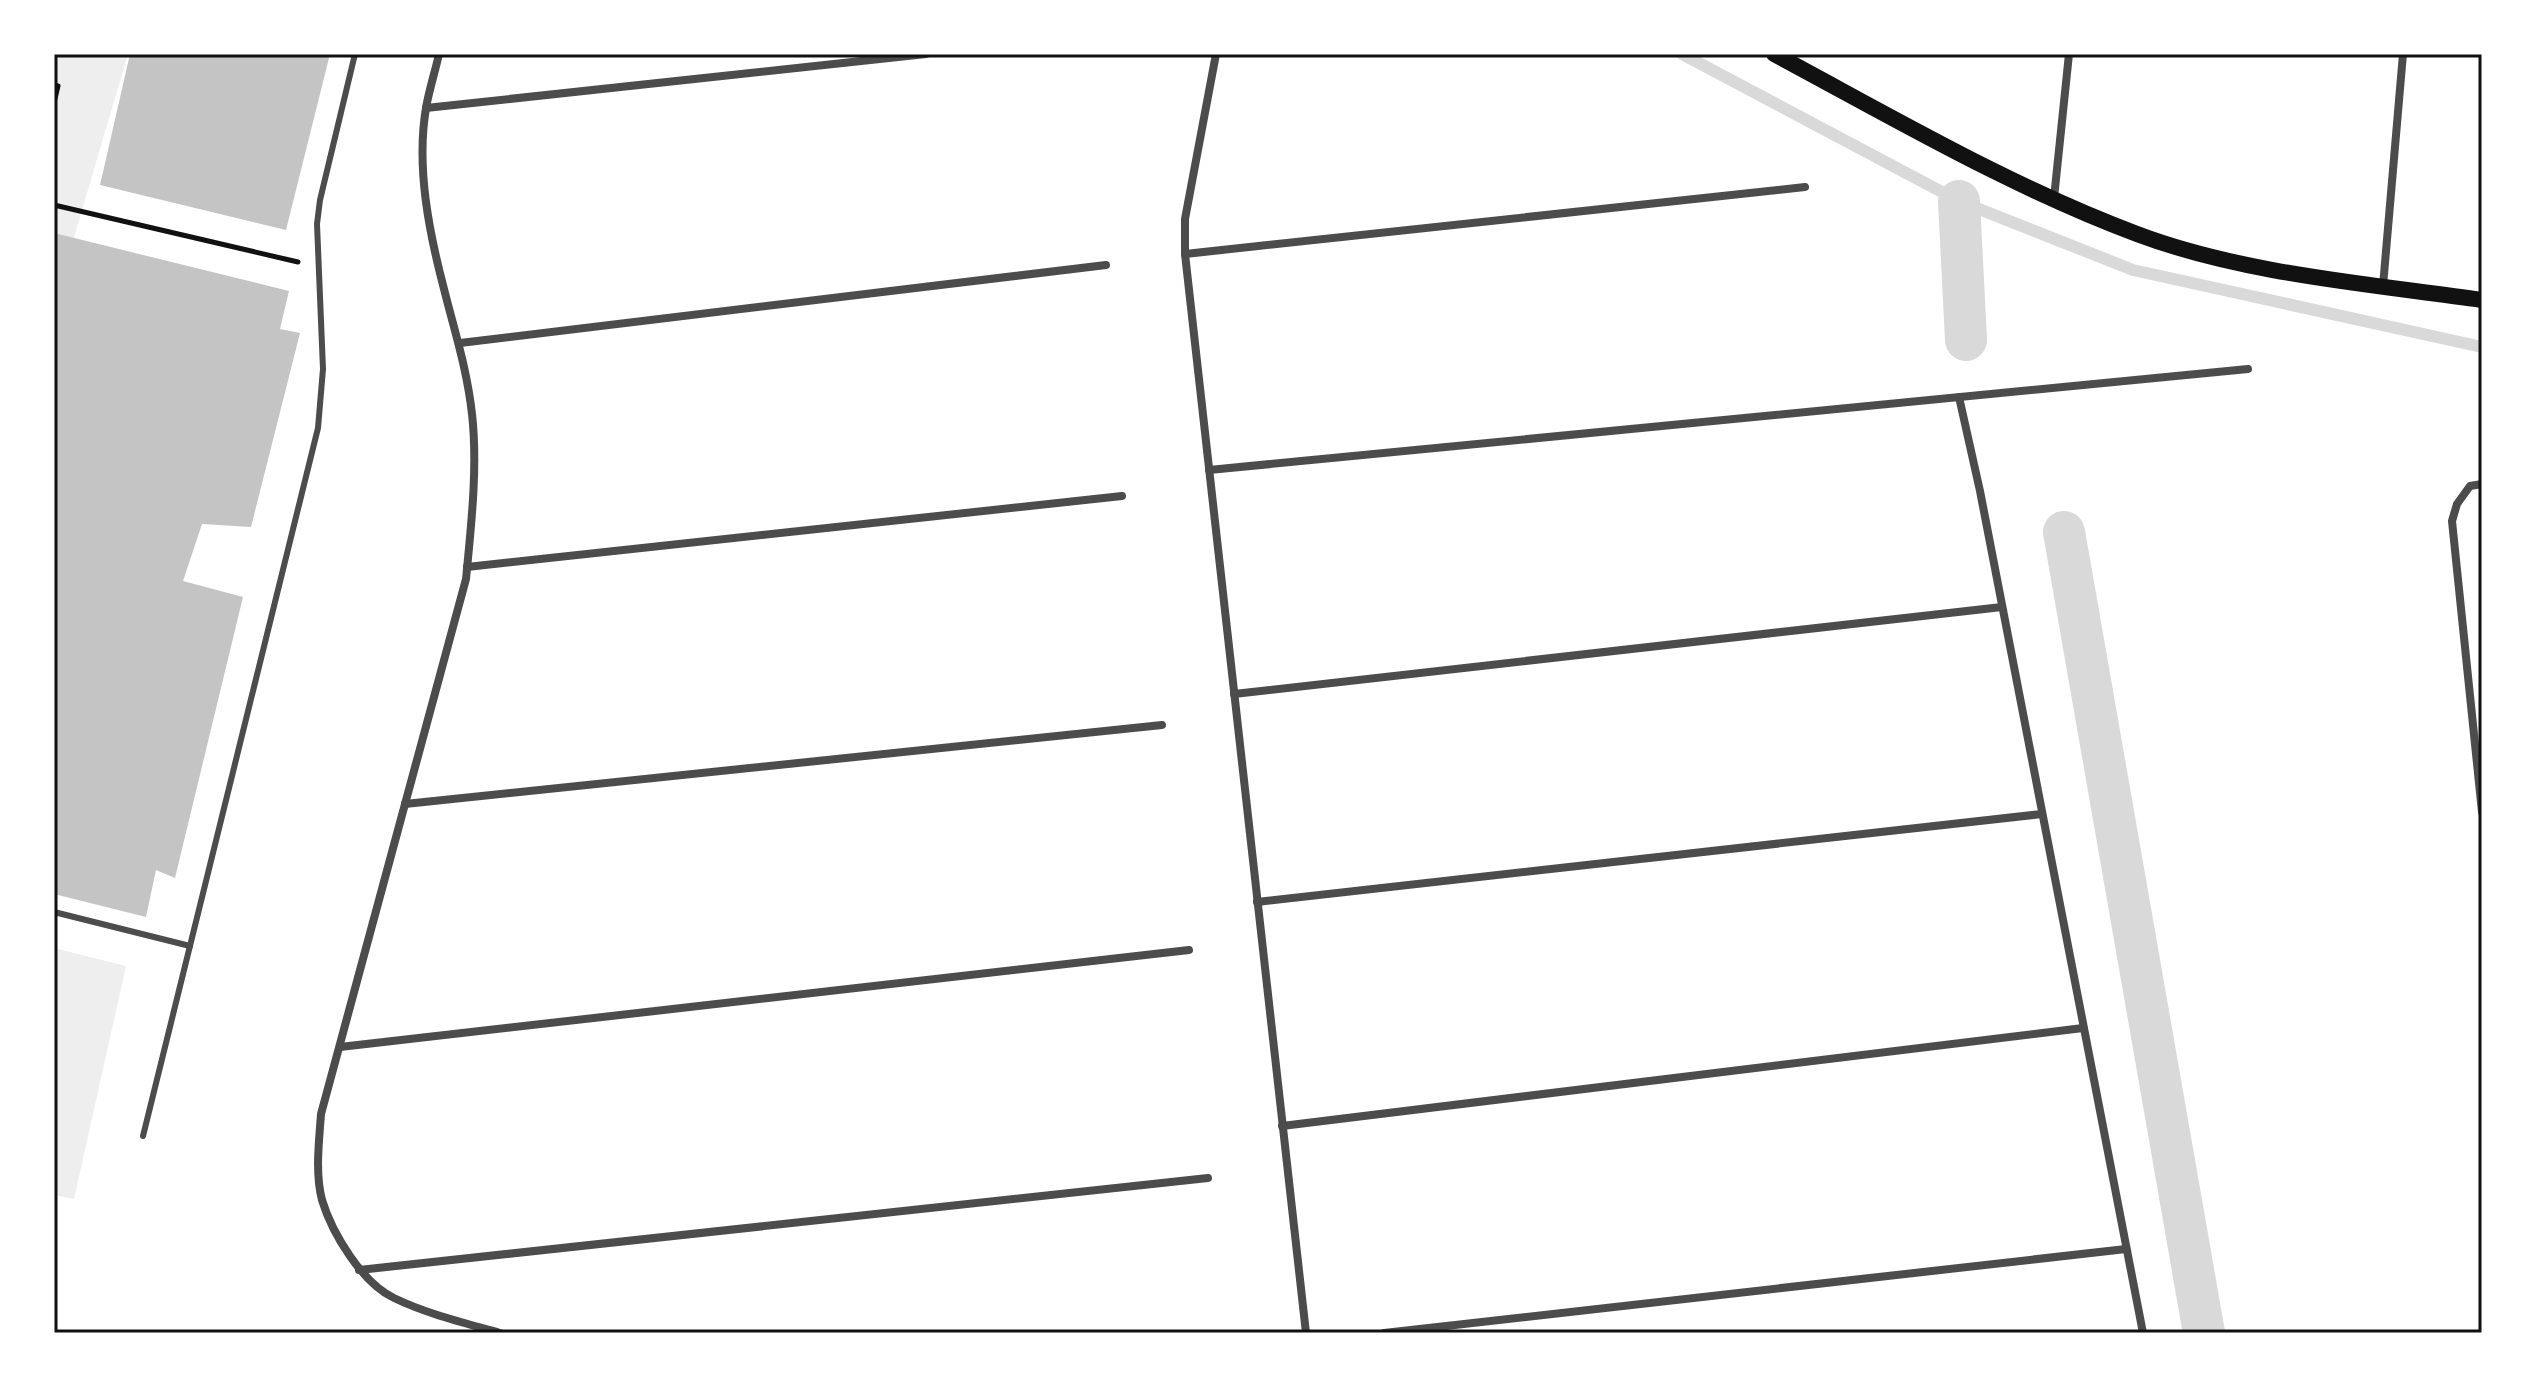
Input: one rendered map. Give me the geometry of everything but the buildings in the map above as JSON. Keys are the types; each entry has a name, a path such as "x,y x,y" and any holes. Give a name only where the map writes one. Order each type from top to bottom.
{"main road":[{"path":"1774,54 1978,163 2139,235 2225,260 2482,300"}],"street":[{"path":"439,54 426,108 425,179 431,231 444,291 460,343 473,417 473,498 466,579 321,1114 318,1160 322,1199 339,1237 359,1270 391,1297 500,1333"},
{"path":"426,108 926,54"},
{"path":"1216,54 1185,219 1185,254 1306,1333"},
{"path":"2054,198 2069,54"},
{"path":"2383,286 2403,54"},
{"path":"1185,254 1805,187"},
{"path":"460,343 1106,265"},
{"path":"1209,470 2248,369"},
{"path":"1959,397 2143,1333"},
{"path":"2482,484 2470,486 2457,504 2452,521 2482,812"},
{"path":"467,567 1122,496"},
{"path":"1234,694 2002,607"},
{"path":"405,804 1162,725"},
{"path":"1257,902 2042,814"},
{"path":"340,1047 1189,950"},
{"path":"1282,1126 2083,1028"},
{"path":"359,1270 1208,1178"},
{"path":"1384,1333 2126,1249"}],"lane":[{"path":"143,1136 318,428 323,369 317,224 355,54"},
{"path":"54,912 190,946"}],"path":[{"path":"54,85 58,86 54,103"},
{"path":"54,205 320,267"}],"shaded area":[{"path":"54,54 128,54 54,305"},
{"path":"54,948 126,966 74,1199 54,1195"}],"waterway":[{"path":"1682,54 1959,201 2133,270 2482,347"},
{"path":"1959,201 1966,340"},
{"path":"2064,532 2204,1333"}]}
